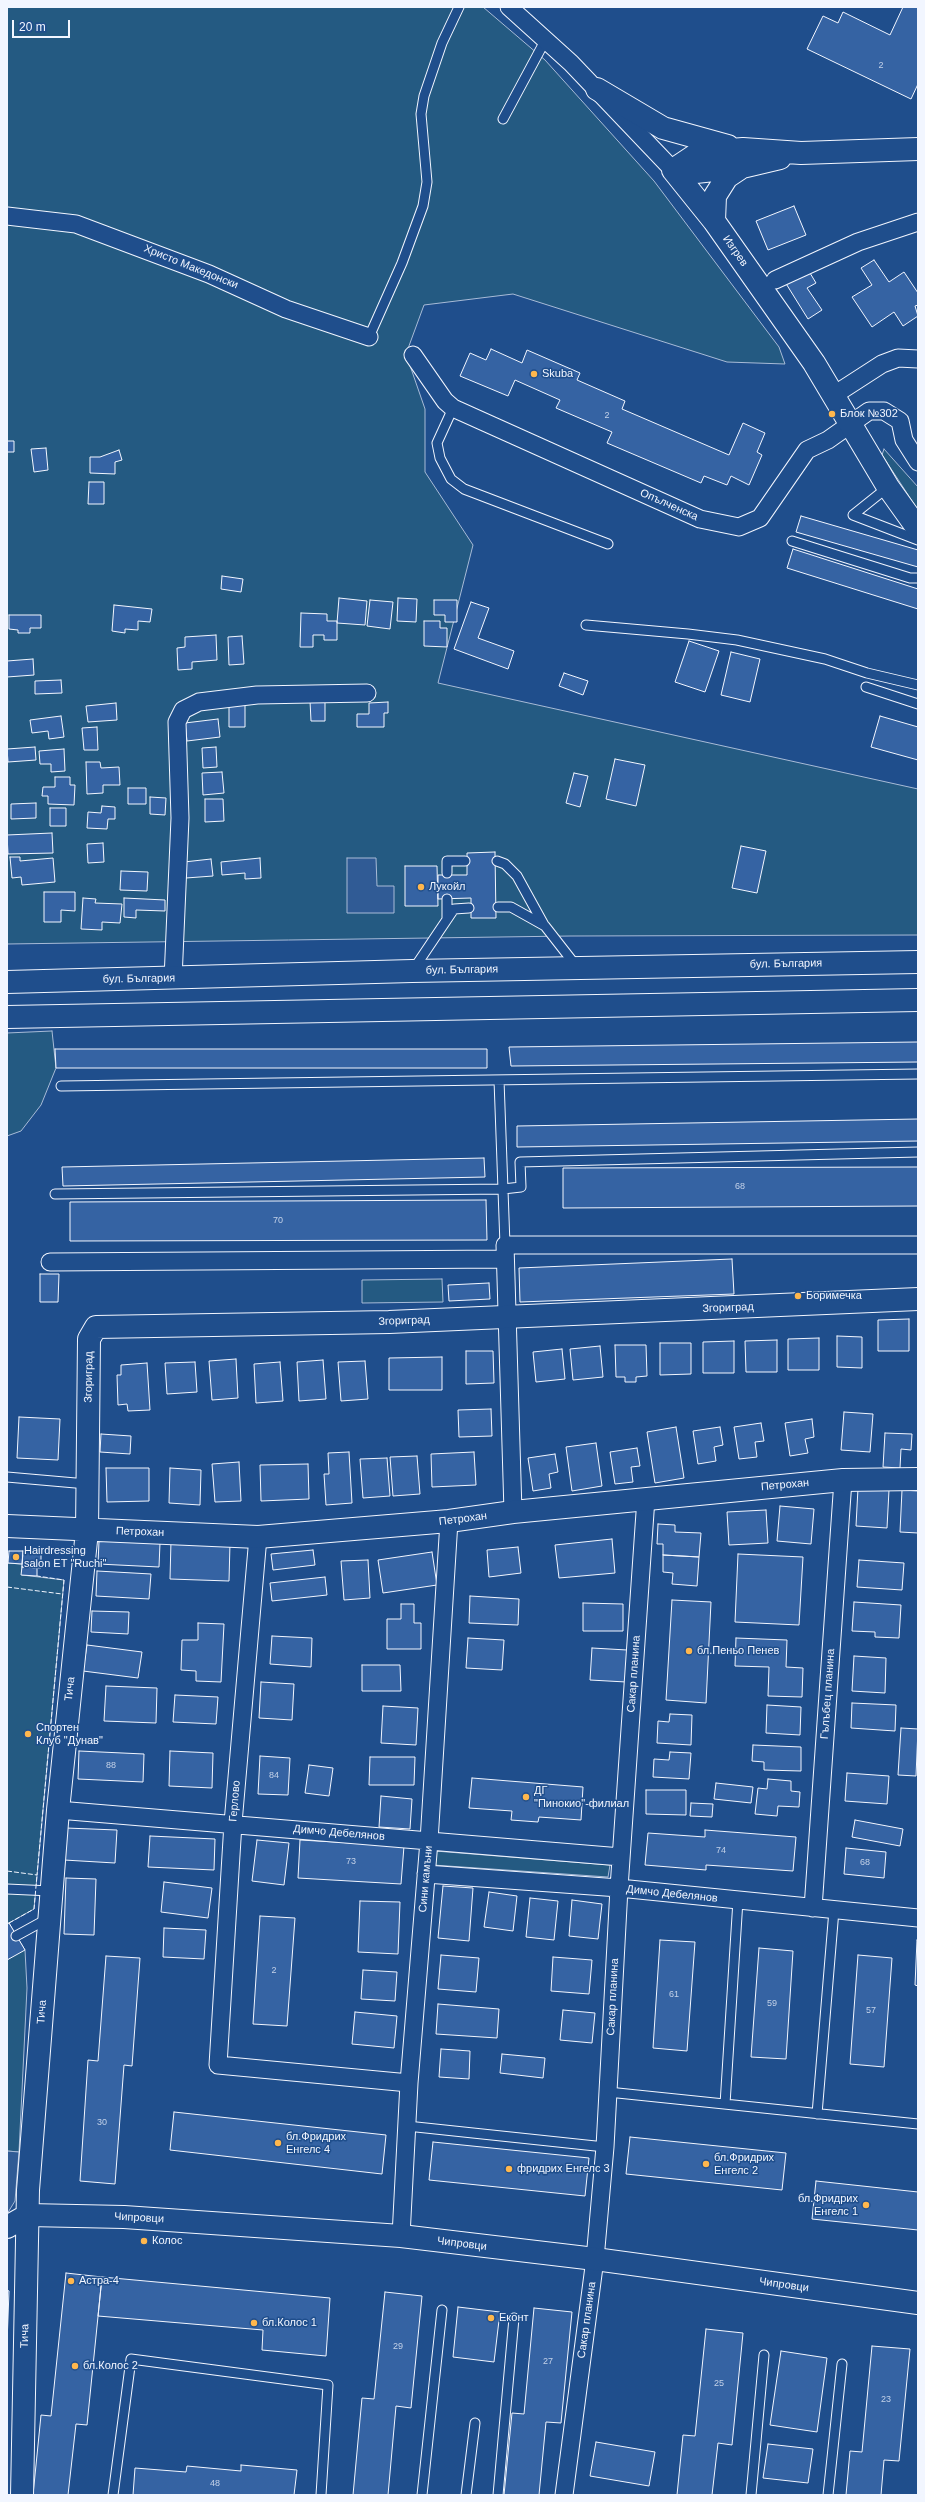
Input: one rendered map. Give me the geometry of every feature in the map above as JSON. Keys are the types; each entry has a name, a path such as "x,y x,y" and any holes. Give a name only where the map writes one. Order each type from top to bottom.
{"main road":[{"path":"597,89 673,132 742,158"},
{"path":"675,172 694,156 704,153 742,158 801,153 918,149"},
{"path":"714,221 715,196 727,176 742,158"},
{"name":"Изгрев","path":"675,172 714,221 834,395 888,487 918,529"},
{"name":"бул. България","path":"7,982 412,971 918,962"},
{"path":"7,1017 918,1000"},
{"name":"Згориград","path":"87,1531 89,1339 96,1327 389,1322 918,1299"},
{"name":"Петрохан","path":"7,1526 87,1531 258,1537 449,1521 513,1512 646,1498 843,1480 918,1479"},
{"name":"Тича","path":"22,2495 28,2215 58,1810 87,1531"},
{"path":"7,2227 28,2215"},
{"name":"Чипровци","path":"28,2215 124,2217 401,2236 595,2259 918,2303"}],"street":[{"name":"Изгрев","path":"508,7 546,39 597,89 675,172"},
{"name":"Христо Македонски","path":"7,216 76,224 209,274 286,309 369,337"},
{"path":"775,280 858,242 918,222"},
{"path":"413,355 445,401 453,408"},
{"path":"834,395 882,364 898,358 918,359"},
{"name":"Опълченска","path":"453,408 700,519 739,527 760,518 807,450 828,440 852,425 869,411 884,411 900,420 904,440 918,462"},
{"path":"173,978 180,818 177,722 183,710 199,702 257,695 367,693"},
{"path":"50,1262 918,1245"},
{"path":"505,1252 513,1512"},
{"name":"Гълъбец планина","path":"813,1908 843,1480"},
{"name":"Сакар планина","path":"564,2495 595,2259 605,2147 619,1888 646,1498"},
{"name":"Сини камъни","path":"401,2236 408,2126 409,2083 429,1841 449,1521"},
{"name":"Герлово","path":"258,1537 233,1823 218,2065 409,2083"},
{"name":"Димчо Дебелянов","path":"58,1810 233,1823 621,1857"},
{"name":"Димчо Дебелянов","path":"426,1874 619,1888 918,1918"}],"lane":[{"path":"369,337 402,264 423,206 428,182 421,114 424,96 442,43 459,7"},
{"path":"503,119 546,39"},
{"path":"453,408 438,443 440,458 451,479 464,489 608,544"},
{"path":"888,487 853,515 918,540"},
{"path":"792,541 910,578 918,578"},
{"path":"586,626 688,634 744,642 825,659 867,673 918,685"},
{"path":"866,687 918,704"},
{"path":"447,873 447,861 465,861"},
{"path":"497,861 505,864 517,876 545,926 578,968"},
{"path":"447,899 447,918"},
{"path":"498,907 511,907 545,926"},
{"path":"412,971 454,909 469,908"},
{"path":"61,1086 918,1074"},
{"path":"499,1080 505,1252"},
{"path":"55,1194 503,1189 521,1187 520,1162 918,1152"},
{"path":"7,1477 88,1484"},
{"path":"7,1889 51,1892"},
{"path":"725,2104 738,1900"},
{"path":"817,2114 834,1910"},
{"path":"16,1936 49,1918"},
{"path":"608,2092 918,2124"},
{"path":"408,2126 605,2147"},
{"path":"422,2495 442,2310"},
{"path":"498,2495 514,2318"},
{"path":"751,2495 764,2355"},
{"path":"114,2495 131,2359 328,2384 321,2495"},
{"path":"828,2495 842,2364"},
{"path":"466,2495 475,2423"}],"shaded area":[{"path":"7,7 483,7 545,60 654,181 779,347 785,364 727,362 513,294 424,305 406,354 425,409 425,472 473,545 438,683 918,789 918,935 570,936 7,944"},
{"path":"884,449 918,487 918,510 882,455"},
{"path":"347,858 376,858 377,886 394,886 394,913 347,913"},
{"path":"52,1031 56,1068 41,1105 21,1131 7,1136 7,1033"},
{"path":"442,1279 443,1302 362,1303 362,1280"},
{"name":"Спортен Клуб \"Дунав\"","path":"7,1563 22,1564 22,1575 64,1580 34,1909 9,1923 25,1950 27,1988 19,2152 7,2151"},
{"path":"435,1851 610,1865 608,1877 433,1865"},
{"path":"7,2151 19,2152 15,2201 7,2214"}],"building":[{"path":"903,7 918,7 918,84 911,99 807,49 823,16 838,23 843,12 890,35"},
{"path":"794,206 806,235 768,250 756,221"},
{"path":"874,260 889,282 904,272 918,293 918,305 915,306 918,316 903,326 894,312 872,327 852,297 872,285 861,268"},
{"path":"807,268 816,283 807,288 822,310 808,319 785,282"},
{"path":"491,349 522,363 527,350 580,373 577,380 625,401 622,409 729,455 743,423 765,433 757,452 762,455 749,485 731,476 727,485 704,476 701,483 607,443 612,432 556,408 560,400 515,380 508,396 460,376 470,353 486,360"},
{"path":"7,441 14,441 14,452 7,452"},
{"path":"46,448 48,470 34,472 31,449"},
{"path":"119,450 122,460 115,462 115,474 90,473 90,457 100,457"},
{"path":"89,482 104,482 104,504 88,504"},
{"path":"801,516 918,550 918,567 796,532"},
{"path":"793,549 918,589 918,609 787,568"},
{"path":"222,576 243,579 241,592 221,589"},
{"path":"339,598 367,601 365,625 337,623"},
{"path":"398,598 417,599 416,622 397,621"},
{"path":"370,600 393,602 390,629 367,626"},
{"path":"434,600 457,600 457,622 445,622 445,615 434,615"},
{"path":"471,602 489,608 478,638 514,651 508,669 454,649"},
{"path":"114,605 152,609 150,622 138,621 138,630 125,629 125,633 112,631"},
{"path":"301,613 327,614 327,621 337,621 337,640 324,640 324,635 313,635 313,647 300,647"},
{"path":"9,615 41,615 41,628 30,628 30,633 18,633 18,630 9,629"},
{"path":"424,621 440,621 440,628 447,628 447,647 424,646"},
{"path":"216,635 217,660 192,662 192,669 178,670 177,648 185,647 185,637"},
{"path":"242,636 244,664 229,665 228,637"},
{"path":"689,641 719,651 705,692 675,682"},
{"path":"731,652 760,659 750,702 721,695"},
{"path":"33,659 34,675 7,677 7,661"},
{"path":"564,673 588,681 583,695 559,686"},
{"path":"61,680 62,693 35,694 35,681"},
{"path":"325,700 325,721 311,721 310,701"},
{"path":"229,702 245,702 245,727 229,727"},
{"path":"388,702 388,713 384,713 384,727 357,727 357,714 369,714 369,703"},
{"path":"116,703 117,720 88,722 86,706"},
{"path":"61,716 64,737 49,739 48,731 32,733 30,720"},
{"path":"880,716 918,727 918,760 871,747"},
{"path":"218,719 220,737 187,741 185,723"},
{"path":"97,727 98,750 84,750 82,728"},
{"path":"35,747 36,760 8,762 7,749"},
{"path":"216,747 217,767 203,768 202,748"},
{"path":"64,749 65,771 51,772 51,764 40,764 39,751"},
{"path":"615,759 645,765 636,806 606,799"},
{"path":"86,762 100,762 101,768 119,767 120,785 103,785 103,793 87,794"},
{"path":"222,772 224,793 203,795 202,773"},
{"path":"574,773 588,776 580,807 566,803"},
{"path":"55,777 70,777 70,785 75,785 74,805 48,804 48,796 42,796 43,787 55,787"},
{"path":"128,788 146,788 146,804 128,804"},
{"path":"150,797 166,798 165,815 150,814"},
{"path":"205,799 223,799 224,821 205,822"},
{"path":"36,803 36,818 11,819 11,804"},
{"path":"102,806 115,807 115,819 108,819 107,829 87,828 88,812 101,813"},
{"path":"50,808 66,808 66,826 50,826"},
{"path":"52,833 53,853 8,854 7,835"},
{"path":"103,843 104,862 88,863 87,844"},
{"path":"741,846 766,851 757,893 732,888"},
{"path":"495,852 496,918 471,918 471,898 438,899 438,875 467,875 467,853"},
{"path":"10,857 20,857 20,861 53,858 55,882 22,885 21,877 12,878"},
{"path":"260,858 261,878 245,879 245,873 222,875 221,862"},
{"path":"211,859 213,876 186,878 184,862"},
{"name":"Лукойл","path":"405,866 437,866 438,906 405,906"},
{"path":"121,871 148,872 147,891 120,890"},
{"path":"44,892 75,892 75,911 61,910 61,922 44,922"},
{"path":"83,898 96,899 95,903 122,904 120,923 102,922 102,930 81,929"},
{"path":"124,898 165,900 165,911 136,910 136,918 124,917"},
{"path":"918,1042 918,1062 511,1066 509,1047"},
{"path":"55,1049 487,1049 487,1068 56,1068"},
{"path":"918,1119 918,1141 517,1147 517,1126"},
{"path":"484,1158 485,1177 63,1186 62,1167"},
{"path":"918,1167 918,1206 563,1208 563,1168"},
{"path":"486,1200 487,1240 70,1241 70,1202"},
{"path":"732,1259 734,1294 520,1302 519,1268"},
{"path":"40,1274 59,1274 58,1302 40,1302"},
{"path":"489,1283 490,1299 449,1301 448,1285"},
{"path":"909,1319 909,1351 878,1351 878,1320"},
{"path":"837,1336 862,1337 862,1368 837,1367"},
{"path":"819,1338 819,1370 788,1370 788,1339"},
{"path":"777,1340 777,1372 746,1372 745,1341"},
{"path":"734,1341 734,1373 703,1373 703,1342"},
{"path":"660,1343 691,1343 691,1374 660,1375"},
{"path":"615,1345 646,1345 647,1376 636,1377 636,1382 625,1382 625,1377 616,1377"},
{"path":"600,1346 603,1377 573,1380 570,1349"},
{"path":"562,1349 565,1379 536,1382 533,1352"},
{"path":"466,1351 493,1351 494,1383 466,1384"},
{"path":"442,1357 442,1390 389,1390 389,1358"},
{"path":"236,1359 238,1398 212,1400 209,1361"},
{"path":"323,1360 326,1399 299,1401 297,1362"},
{"path":"365,1361 368,1399 341,1401 338,1362"},
{"path":"195,1362 197,1392 167,1394 165,1363"},
{"path":"280,1362 283,1401 256,1403 254,1364"},
{"path":"147,1363 150,1410 128,1411 127,1404 118,1405 117,1375 121,1375 121,1365"},
{"path":"491,1409 492,1436 459,1437 458,1410"},
{"path":"844,1412 873,1414 870,1452 841,1450"},
{"path":"19,1417 60,1419 58,1460 17,1458"},
{"path":"812,1419 814,1437 805,1439 808,1453 790,1456 785,1423"},
{"path":"761,1423 764,1441 755,1442 757,1457 739,1459 734,1427"},
{"path":"676,1427 684,1478 655,1483 647,1432"},
{"path":"720,1427 723,1445 714,1447 716,1461 698,1464 693,1431"},
{"path":"885,1433 912,1434 911,1450 901,1449 900,1468 883,1467"},
{"path":"101,1434 131,1436 130,1454 100,1452"},
{"path":"596,1443 602,1486 572,1491 566,1447"},
{"path":"637,1448 640,1466 631,1467 633,1482 615,1484 610,1452"},
{"path":"349,1452 352,1503 326,1505 324,1474 329,1474 328,1453"},
{"path":"474,1452 476,1485 432,1487 431,1454"},
{"path":"555,1454 558,1472 549,1474 551,1488 533,1491 528,1458"},
{"path":"417,1456 420,1494 393,1496 390,1457"},
{"path":"387,1458 390,1496 363,1498 360,1459"},
{"path":"239,1462 241,1501 215,1502 212,1464"},
{"path":"308,1464 309,1499 261,1501 260,1465"},
{"path":"106,1468 149,1468 149,1501 107,1502"},
{"path":"170,1468 201,1470 200,1505 169,1503"},
{"path":"858,1488 889,1490 887,1528 856,1526"},
{"path":"902,1490 918,1491 918,1533 900,1532"},
{"path":"780,1506 814,1509 811,1544 777,1541"},
{"path":"766,1510 768,1543 729,1545 727,1512"},
{"path":"658,1524 675,1525 675,1532 701,1533 699,1557 663,1555 663,1544 657,1544"},
{"path":"612,1539 615,1573 559,1578 555,1545"},
{"path":"99,1541 160,1543 159,1567 98,1564"},
{"path":"171,1541 230,1543 229,1581 170,1579"},
{"path":"518,1547 521,1573 489,1577 487,1550"},
{"path":"313,1550 315,1565 273,1570 271,1554"},
{"name":"Hairdressing salon ET \"Ruchi\"","path":"9,1551 23,1551 22,1564 8,1563"},
{"path":"23,1551 41,1552 41,1568 22,1567"},
{"path":"432,1552 437,1585 383,1593 378,1560"},
{"path":"738,1554 803,1557 799,1625 735,1622"},
{"path":"663,1555 699,1557 697,1586 672,1584 673,1573 663,1572"},
{"path":"368,1560 370,1598 344,1600 341,1561"},
{"path":"859,1560 904,1563 902,1590 857,1587"},
{"path":"22,1567 37,1568 37,1576 21,1575"},
{"path":"97,1571 151,1574 149,1599 96,1596"},
{"path":"325,1577 327,1595 272,1601 270,1583"},
{"path":"470,1596 519,1599 518,1625 469,1623"},
{"name":"бл.Пеньо Пенев","path":"672,1600 711,1602 706,1703 666,1700"},
{"path":"854,1602 901,1605 899,1638 875,1637 875,1632 852,1631"},
{"path":"583,1603 623,1604 623,1631 583,1631"},
{"path":"401,1604 414,1604 414,1623 421,1623 421,1649 387,1649 387,1619 401,1619"},
{"path":"92,1611 129,1612 128,1634 91,1632"},
{"path":"198,1623 224,1624 221,1682 196,1681 196,1671 181,1670 182,1640 198,1640"},
{"path":"272,1636 312,1638 311,1667 270,1664"},
{"path":"468,1638 504,1640 502,1670 466,1668"},
{"path":"736,1638 787,1640 786,1667 803,1668 802,1697 768,1696 769,1667 735,1666"},
{"path":"87,1645 142,1652 138,1678 83,1671"},
{"path":"592,1648 627,1650 626,1682 590,1680"},
{"path":"854,1656 886,1658 885,1693 852,1691"},
{"path":"362,1665 400,1665 401,1691 362,1691"},
{"path":"261,1682 294,1684 292,1720 259,1718"},
{"path":"106,1686 157,1688 156,1723 104,1721"},
{"path":"175,1695 218,1697 216,1724 173,1722"},
{"path":"852,1703 896,1705 895,1731 851,1728"},
{"path":"767,1705 801,1707 800,1735 766,1733"},
{"path":"383,1706 418,1708 416,1745 381,1743"},
{"path":"670,1714 692,1715 691,1745 657,1743 658,1721 669,1722"},
{"path":"901,1728 918,1729 916,1776 898,1775"},
{"path":"753,1745 801,1747 801,1771 764,1770 764,1762 752,1761"},
{"path":"79,1751 144,1754 143,1782 78,1779"},
{"path":"170,1751 213,1753 212,1788 169,1786"},
{"path":"670,1752 691,1753 689,1779 653,1777 654,1759 669,1760"},
{"path":"260,1756 290,1758 288,1795 258,1794"},
{"path":"370,1757 415,1757 414,1785 369,1785"},
{"path":"309,1765 333,1768 329,1796 305,1793"},
{"path":"847,1773 889,1776 887,1804 845,1801"},
{"name":"ДГ \"Пинокио\"-филиал","path":"472,1778 583,1787 581,1820 539,1817 538,1822 511,1820 512,1811 469,1808"},
{"path":"768,1779 791,1781 791,1791 800,1792 799,1807 778,1806 777,1816 755,1814 758,1788 767,1789"},
{"path":"716,1783 753,1787 751,1803 714,1799"},
{"path":"646,1790 686,1790 686,1815 646,1814"},
{"path":"381,1796 412,1799 410,1829 379,1827"},
{"path":"691,1803 713,1804 712,1817 690,1816"},
{"path":"855,1820 903,1829 900,1846 852,1837"},
{"path":"66,1828 117,1830 115,1863 64,1860"},
{"path":"705,1830 796,1837 793,1871 706,1865 706,1870 645,1865 648,1833 705,1837"},
{"path":"150,1836 215,1839 214,1870 148,1867"},
{"path":"257,1840 289,1843 284,1885 252,1881"},
{"path":"300,1840 404,1846 401,1884 298,1878"},
{"path":"846,1848 886,1852 884,1878 844,1874"},
{"path":"66,1878 96,1879 94,1935 64,1934"},
{"path":"164,1882 212,1888 208,1918 161,1912"},
{"path":"443,1886 473,1888 469,1941 438,1938"},
{"path":"489,1892 517,1896 513,1931 484,1927"},
{"path":"530,1898 558,1901 554,1940 526,1937"},
{"path":"572,1900 602,1904 598,1939 569,1936"},
{"path":"360,1901 400,1902 398,1954 358,1952"},
{"path":"260,1916 295,1918 287,2026 253,2024"},
{"path":"9,1923 25,1950 7,1960 7,1924"},
{"path":"164,1928 206,1930 204,1959 163,1957"},
{"path":"660,1940 695,1942 687,2051 653,2048"},
{"path":"918,1940 918,1986 915,1985"},
{"path":"759,1948 793,1951 786,2059 751,2057"},
{"path":"441,1955 479,1958 476,1992 438,1989"},
{"path":"858,1955 892,1958 884,2067 850,2064"},
{"path":"106,1956 140,1958 132,2066 124,2065 115,2184 80,2181 88,2060 98,2061"},
{"path":"553,1957 592,1960 589,1994 551,1991"},
{"path":"363,1970 397,1972 395,2001 361,1999"},
{"path":"438,2004 499,2009 497,2038 436,2034"},
{"path":"563,2010 595,2013 592,2043 560,2040"},
{"path":"355,2012 397,2016 394,2048 352,2044"},
{"path":"441,2049 470,2051 469,2079 439,2077"},
{"path":"502,2054 545,2058 543,2078 500,2073"},
{"name":"бл.Фридрих Енгелс 4","path":"174,2112 386,2135 382,2174 170,2150"},
{"name":"бл.Фридрих Енгелс 2","path":"630,2137 786,2153 782,2190 626,2174"},
{"name":"фридрих Енгелс 3","path":"433,2142 589,2158 585,2196 429,2180"},
{"name":"бл.Фридрих Енгелс 1","path":"816,2181 918,2192 918,2230 812,2219"},
{"name":"бл.Колос 2","path":"66,2273 102,2277 87,2425 76,2424 68,2495 33,2495 41,2415 51,2416"},
{"name":"бл.Колос 1","path":"102,2277 330,2298 326,2356 262,2350 263,2330 98,2316"},
{"path":"7,2290 9,2291 7,2343"},
{"path":"385,2292 422,2296 411,2408 396,2406 388,2495 353,2495 362,2398 374,2399"},
{"path":"458,2307 500,2312 494,2362 453,2357"},
{"path":"534,2308 572,2312 561,2423 546,2422 539,2495 504,2495 512,2413 524,2414"},
{"path":"706,2329 743,2333 732,2445 718,2443 712,2495 677,2495 683,2435 695,2436"},
{"path":"872,2346 910,2349 899,2461 884,2460 881,2495 846,2495 850,2451 862,2452"},
{"path":"781,2351 827,2358 817,2432 770,2425"},
{"path":"596,2442 655,2452 649,2486 590,2476"},
{"path":"768,2444 813,2449 808,2483 763,2478"},
{"path":"241,2465 297,2470 294,2495 133,2495 135,2468 186,2472 187,2466 241,2471"}],"fence":[{"path":"7,1871 37,1875 64,1580 37,1576"},
{"path":"7,1587 62,1594"},
{"path":"9,1923 34,1909 37,1875"}],"place":[{"name":"Skuba","path":"534,374"},
{"name":"Блок №302","path":"832,414"},
{"name":"Лукойл","path":"421,887"},
{"name":"Боримечка","path":"798,1296"},
{"name":"Hairdressing salon ET \"Ruchi\"","path":"16,1557"},
{"name":"бл.Пеньо Пенев","path":"689,1651"},
{"name":"Спортен Клуб \"Дунав\"","path":"28,1734"},
{"name":"ДГ \"Пинокио\"-филиал","path":"526,1797"},
{"name":"бл.Фридрих Енгелс 4","path":"278,2143"},
{"name":"бл.Фридрих Енгелс 2","path":"706,2164"},
{"name":"фридрих Енгелс 3","path":"509,2169"},
{"name":"бл.Фридрих Енгелс 1","path":"866,2205"},
{"name":"Колос","path":"144,2241"},
{"name":"Астра-4","path":"71,2281"},
{"name":"Еконт","path":"491,2318"},
{"name":"бл.Колос 1","path":"254,2323"},
{"name":"бл.Колос 2","path":"75,2366"}]}
